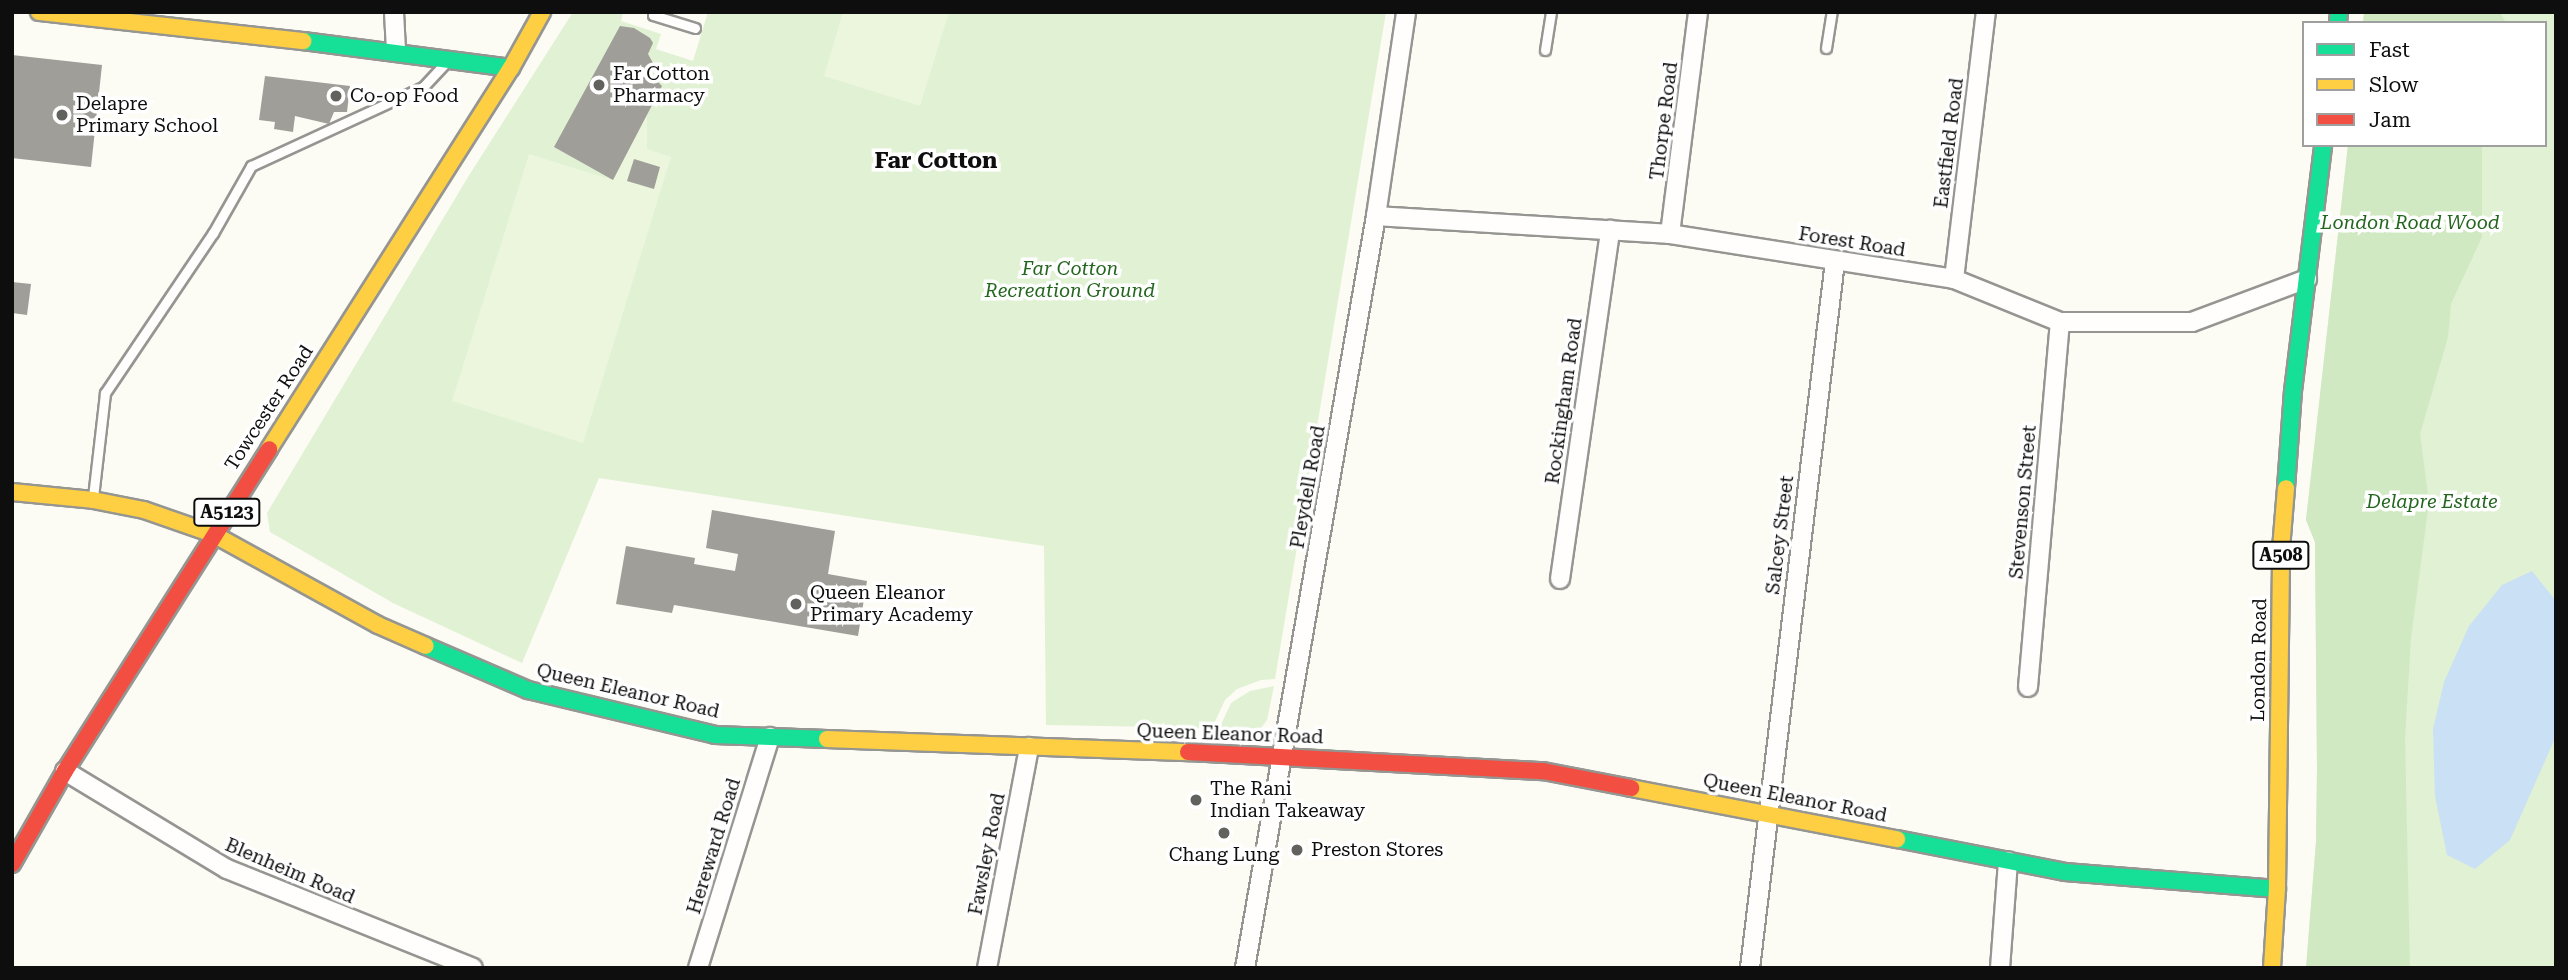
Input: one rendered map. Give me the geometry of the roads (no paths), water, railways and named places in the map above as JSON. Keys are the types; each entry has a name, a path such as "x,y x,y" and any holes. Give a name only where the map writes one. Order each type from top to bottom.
{"main road":[{"path":"39,12 396,51 511,68"},
{"name":"Towcester Road","path":"12,864 65,771 511,68 542,12"},
{"name":"London Road","path":"2272,968 2277,889 2281,549 2293,391 2323,147"},
{"name":"Queen Eleanor Road","path":"12,492 93,500 144,510 213,534 378,625 528,690 715,735 1283,756 1543,771 2065,872 2277,889"}],"street":[{"path":"394,12 396,51"},
{"name":"Pleydell Road","path":"1245,968 1376,216 1406,12"},
{"name":"Thorpe Road","path":"1670,234 1699,12"},
{"name":"Eastfield Road","path":"1954,279 1986,12"},
{"name":"Forest Road","path":"1376,216 1670,234 1954,279 2060,322 2192,322 2306,279"},
{"name":"Rockingham Road","path":"1560,579 1610,230"},
{"name":"Salcey Street","path":"1750,968 1835,261"},
{"name":"Stevenson Street","path":"2028,687 2060,322"},
{"name":"Hereward Road","path":"698,968 770,737"},
{"name":"Fawsley Road","path":"987,968 1029,747"},
{"name":"Blenheim Road","path":"65,771 227,869 473,968"},
{"path":"2000,968 2008,861"}],"lane":[{"path":"654,12 653,15 695,28"},
{"path":"1545,50 1551,12"},
{"path":"1826,48 1832,12"},
{"path":"93,500 104,393 213,233 251,166 423,87 449,58"}],"water":[{"path":"2532,571 2556,601 2556,736 2510,840 2475,869 2447,855 2435,796 2433,729 2444,682 2469,626 2502,585"}],"place":[{"name":"Far Cotton Pharmacy","path":"599,85"},
{"name":"Co-op Food","path":"336,96"},
{"name":"Delapre Primary School","path":"62,115"},
{"name":"Queen Eleanor Primary Academy","path":"796,604"},
{"name":"The Rani Indian Takeaway","path":"1196,800"},
{"name":"Chang Lung","path":"1224,833"},
{"name":"Preston Stores","path":"1297,850"}],"district":[{"name":"Far Cotton","path":"936,161"}],"park label":[{"name":"London Road Wood","path":"2410,223"},
{"name":"Far Cotton Recreation Ground","path":"1070,280"},
{"name":"Delapre Estate","path":"2432,502"}]}
